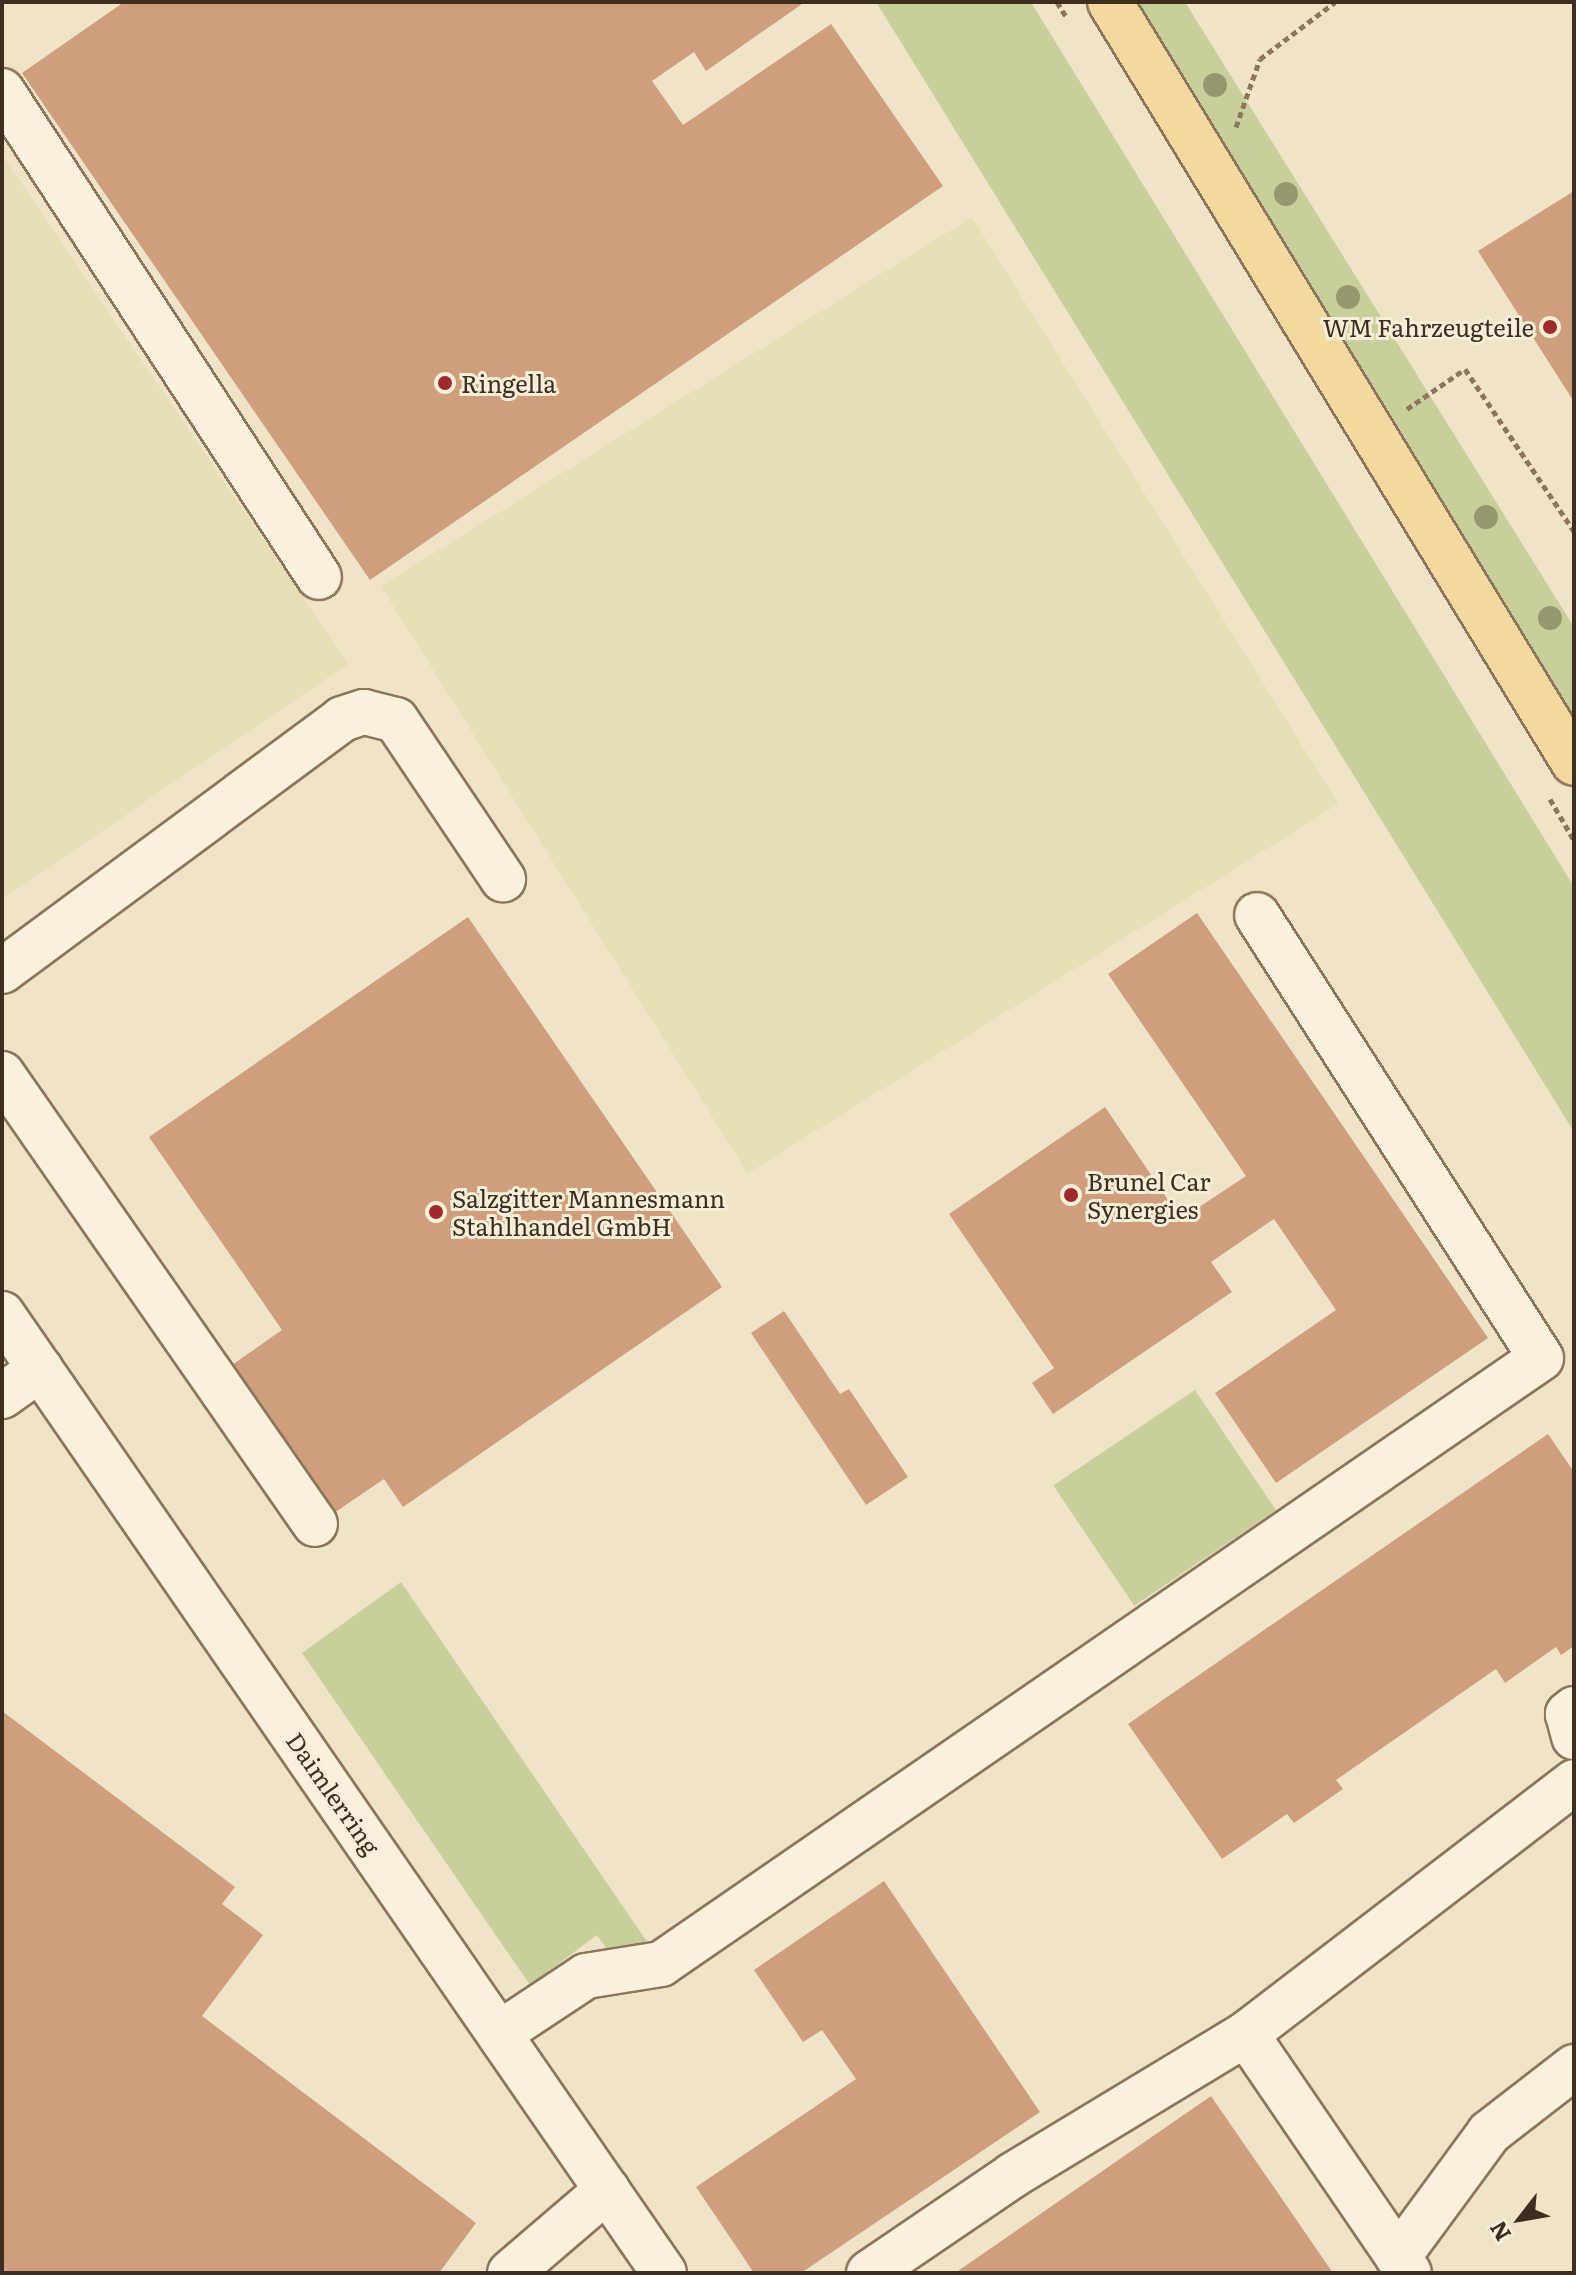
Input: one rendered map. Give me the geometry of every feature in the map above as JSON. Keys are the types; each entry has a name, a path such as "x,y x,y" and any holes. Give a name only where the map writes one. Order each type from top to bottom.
{"main road":[{"path":"1110,2 1574,763"}],"street":[{"path":"2,91 319,577"},
{"path":"2,971 342,719 364,712 396,720 503,879"},
{"path":"500,2033 586,1976 661,1964 1541,1358 1257,915"},
{"path":"2,1074 315,1524"},
{"name":"Daimlerring","path":"2,1314 664,2273"},
{"path":"2,1396 40,1369"},
{"path":"1574,1709 1568,1714 1574,1737"},
{"path":"869,2273 1013,2175 1246,2034 1574,1782"},
{"path":"1246,2034 1404,2265 1489,2133 1574,2067"},
{"path":"510,2273 607,2190"}],"path":[{"path":"1237,142 1244,91 1260,59 1335,2"},
{"path":"1372,431 1465,369 1574,531"}],"shaded area":[{"path":"2,155 348,664 2,899"},
{"path":"972,217 1339,804 748,1173 381,586"}],"green space":[{"path":"876,2 1031,2 1574,887 1574,1132"},
{"path":"1135,2 1185,2 1574,627 1574,717"},
{"path":"1195,1390 1276,1510 1134,1606 1053,1486"},
{"path":"401,1582 650,1946 613,1957 597,1935 530,1985 302,1653"}],"building":[{"name":"Ringella","path":"124,2 805,2 706,71 694,52 652,81 683,125 831,24 943,186 370,580 22,73"},
{"name":"WM Fahrzeugteile","path":"1574,191 1574,402 1478,251"},
{"name":"Brunel Car Synergies","path":"1197,913 1488,1338 1276,1483 1215,1393 1336,1310 1274,1219 1211,1262 1232,1292 1053,1414 1032,1383 1054,1368 949,1214 1105,1107 1181,1219 1246,1176 1108,974"},
{"name":"Salzgitter Mannesmann Stahlhandel GmbH","path":"468,917 722,1287 403,1507 384,1479 331,1515 229,1367 282,1330 149,1137"},
{"path":"784,1311 840,1394 849,1389 908,1477 866,1505 751,1333"},
{"path":"1548,1434 1574,1472 1574,1646 1561,1655 1556,1647 1505,1683 1496,1669 1336,1780 1343,1789 1294,1823 1287,1814 1222,1859 1128,1724"},
{"path":"2,1711 235,1887 222,1904 263,1935 202,2016 476,2223 439,2273 2,2273"},
{"path":"884,1881 1040,2112 801,2273 754,2273 696,2187 856,2079 822,2030 803,2042 754,1970"},
{"path":"1211,2096 1333,2273 955,2273"}],"place":[{"name":"WM Fahrzeugteile","path":"1550,327"},
{"name":"Ringella","path":"445,383"},
{"name":"Brunel Car Synergies","path":"1071,1195"},
{"name":"Salzgitter Mannesmann Stahlhandel GmbH","path":"436,1212"}]}
